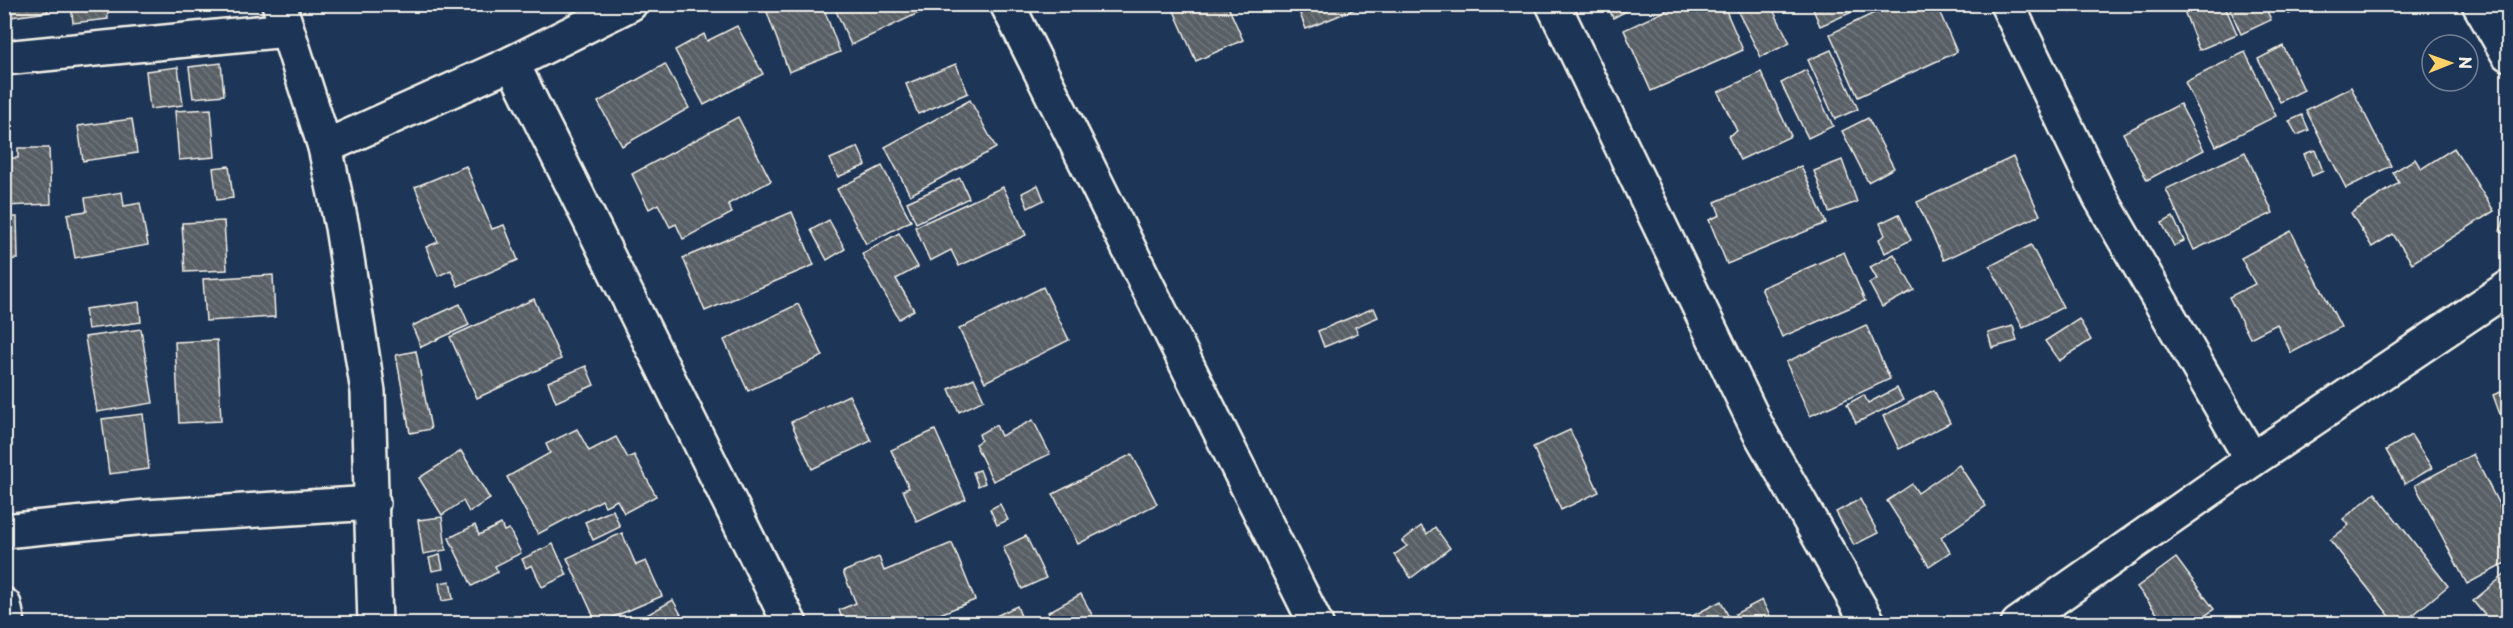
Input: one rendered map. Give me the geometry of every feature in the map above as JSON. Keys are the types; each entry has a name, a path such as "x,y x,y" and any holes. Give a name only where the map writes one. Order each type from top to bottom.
{"street":[{"path":"325,147 512,63 630,4"},
{"path":"1007,4 1316,624"},
{"path":"1553,4 1759,431 1869,624"},
{"path":"2007,4 2100,197 2252,460"},
{"path":"2479,4 2508,54"},
{"path":"4,58 283,17 325,147 342,227 368,392 375,624"},
{"path":"512,63 790,624"},
{"path":"2018,624 2252,460 2508,288"},
{"path":"4,531 145,517 373,503"},
{"path":"4,605 8,624"}],"building":[{"path":"4,4 47,4 48,12 4,18"},
{"path":"71,4 107,4 108,19 73,23"},
{"path":"764,4 822,4 840,52 789,72"},
{"path":"833,4 920,4 923,11 851,45"},
{"path":"1171,4 1227,4 1243,40 1196,61"},
{"path":"1296,4 1367,4 1306,29"},
{"path":"1607,4 1640,4 1613,18"},
{"path":"1680,4 1723,4 1743,50 1651,91 1624,30"},
{"path":"1770,4 1790,43 1761,57 1735,6"},
{"path":"1811,4 1870,4 1820,26"},
{"path":"1893,4 1936,4 1957,52 1858,97 1830,34"},
{"path":"2067,4 2086,4 2071,13"},
{"path":"2192,4 2224,4 2237,34 2199,50 2183,8"},
{"path":"2228,4 2264,4 2271,20 2241,34"},
{"path":"2285,4 2310,4 2289,14"},
{"path":"737,26 763,74 704,105 675,50 704,34 707,41"},
{"path":"2283,46 2304,90 2280,102 2258,59"},
{"path":"1831,50 1858,109 1835,119 1808,60"},
{"path":"2245,52 2276,116 2216,146 2185,82"},
{"path":"221,63 224,95 193,98 189,67"},
{"path":"665,64 689,108 622,146 598,102"},
{"path":"956,64 968,93 918,114 906,84"},
{"path":"178,67 183,105 150,109 146,71"},
{"path":"1806,70 1833,126 1808,138 1781,83"},
{"path":"1761,72 1791,136 1740,160 1728,136 1737,131 1718,92"},
{"path":"2351,87 2391,166 2346,188 2306,110"},
{"path":"970,100 996,148 910,195 885,147"},
{"path":"4,104 11,140 4,140"},
{"path":"2180,104 2204,150 2147,180 2123,133"},
{"path":"211,109 215,157 179,160 175,111"},
{"path":"2302,115 2309,130 2297,135 2289,121"},
{"path":"738,117 771,181 728,204 732,213 683,239 676,224 670,227 658,204 649,209 632,174"},
{"path":"1868,118 1894,168 1868,182 1842,131"},
{"path":"132,119 137,153 83,161 78,126"},
{"path":"858,147 866,165 838,177 830,159"},
{"path":"18,148 49,148 51,204 4,206 4,158 18,158"},
{"path":"2454,148 2494,211 2412,263 2393,234 2372,247 2351,213 2399,183 2393,172 2415,159 2421,169"},
{"path":"2315,150 2323,171 2312,176 2304,154"},
{"path":"2245,152 2273,213 2194,250 2166,189"},
{"path":"2013,157 2040,215 1944,260 1917,202"},
{"path":"1842,160 1857,202 1829,212 1814,171"},
{"path":"229,166 233,198 217,200 213,168"},
{"path":"466,166 492,229 504,225 518,260 458,286 451,270 438,276 426,247 438,242 415,187"},
{"path":"882,166 911,221 866,244 837,189"},
{"path":"1801,166 1826,223 1727,264 1709,220 1720,215 1715,202"},
{"path":"960,178 969,198 916,223 907,202"},
{"path":"1038,185 1044,200 1028,208 1022,193"},
{"path":"1003,187 1026,235 959,266 951,250 930,261 915,227"},
{"path":"122,192 124,206 140,203 148,245 75,258 67,214 87,211 85,198"},
{"path":"2508,207 2508,235 2500,232"},
{"path":"792,212 814,265 705,311 683,258"},
{"path":"1899,214 1911,240 1885,253 1879,239 1885,235 1880,223"},
{"path":"4,217 17,217 18,259 4,260"},
{"path":"2173,217 2184,241 2174,246 2162,223"},
{"path":"829,220 845,249 827,260 811,230"},
{"path":"224,221 227,270 185,272 182,223"},
{"path":"2291,231 2341,327 2291,353 2277,324 2250,338 2229,297 2255,284 2241,258"},
{"path":"899,233 918,267 896,279 914,310 899,319 862,254"},
{"path":"2031,245 2063,307 2023,328 1990,266"},
{"path":"1844,252 1865,301 1782,337 1761,288"},
{"path":"1894,254 1914,290 1882,307 1869,283 1877,279 1870,267"},
{"path":"273,275 275,317 206,321 203,279"},
{"path":"1043,287 1069,340 985,382 959,329"},
{"path":"534,299 561,359 477,398 450,337"},
{"path":"139,302 141,322 88,329 85,309"},
{"path":"460,304 469,325 421,347 412,326"},
{"path":"798,304 823,356 748,391 724,340"},
{"path":"1374,308 1378,317 1355,327 1358,333 1324,347 1318,331"},
{"path":"2079,319 2091,340 2059,361 2045,341"},
{"path":"1866,325 1890,379 1810,416 1786,362"},
{"path":"2013,326 2017,341 1992,348 1988,333"},
{"path":"141,329 153,403 97,412 85,337"},
{"path":"217,340 221,421 179,423 175,342"},
{"path":"416,351 431,429 410,433 396,355"},
{"path":"586,366 594,385 556,402 548,382"},
{"path":"974,378 984,400 959,412 949,389"},
{"path":"1897,388 1903,400 1856,423 1847,404 1864,395 1868,403"},
{"path":"2508,389 2508,436 2493,395"},
{"path":"1934,390 1950,423 1899,449 1883,416"},
{"path":"849,395 871,441 812,469 791,422"},
{"path":"143,414 149,469 109,474 102,419"},
{"path":"1033,420 1050,454 993,481 975,444 981,440 979,434 996,425 1001,436"},
{"path":"577,429 589,451 616,437 628,458 634,455 656,496 624,513 617,500 605,506 602,500 538,534 507,477 550,453 546,444"},
{"path":"935,430 966,499 917,522 903,490 909,488 891,450"},
{"path":"1570,430 1599,492 1561,510 1533,447"},
{"path":"2411,435 2432,468 2405,484 2386,450"},
{"path":"461,451 490,499 469,512 463,501 442,515 419,478"},
{"path":"1132,454 1157,504 1078,544 1053,494"},
{"path":"2473,454 2508,522 2508,562 2467,584 2415,485"},
{"path":"1959,465 1986,506 1941,537 1950,552 1929,566 1887,501 1912,484 1918,493"},
{"path":"980,470 985,483 978,486 973,472"},
{"path":"2375,493 2448,586 2402,624 2396,624 2330,540 2349,525 2343,519"},
{"path":"1860,499 1878,533 1854,545 1836,512"},
{"path":"1000,504 1008,520 997,525 990,509"},
{"path":"613,510 620,527 593,540 585,522"},
{"path":"442,517 446,550 423,554 418,520"},
{"path":"501,524 504,531 509,529 521,553 495,566 498,572 472,586 449,538 475,525 479,535"},
{"path":"1421,526 1427,534 1435,527 1450,548 1411,578 1394,555 1407,546 1402,541"},
{"path":"622,533 636,565 646,561 662,596 597,624 567,558"},
{"path":"1026,536 1046,578 1022,589 1003,547"},
{"path":"952,543 975,600 915,624 844,624 839,610 856,603 843,572 879,557 884,571"},
{"path":"553,544 567,575 542,587 532,565 526,568 522,559"},
{"path":"440,555 443,569 432,571 429,558"},
{"path":"2176,558 2214,609 2194,624 2165,624 2137,587"},
{"path":"2508,572 2508,610 2492,624 2473,601"},
{"path":"450,581 453,599 442,601 439,583"},
{"path":"1081,594 1097,624 1054,624 1048,612"},
{"path":"673,600 686,624 631,624"},
{"path":"1762,600 1774,624 1740,624 1735,614"},
{"path":"1721,601 1732,624 1677,624"},
{"path":"1017,606 1024,624 979,624"}]}
